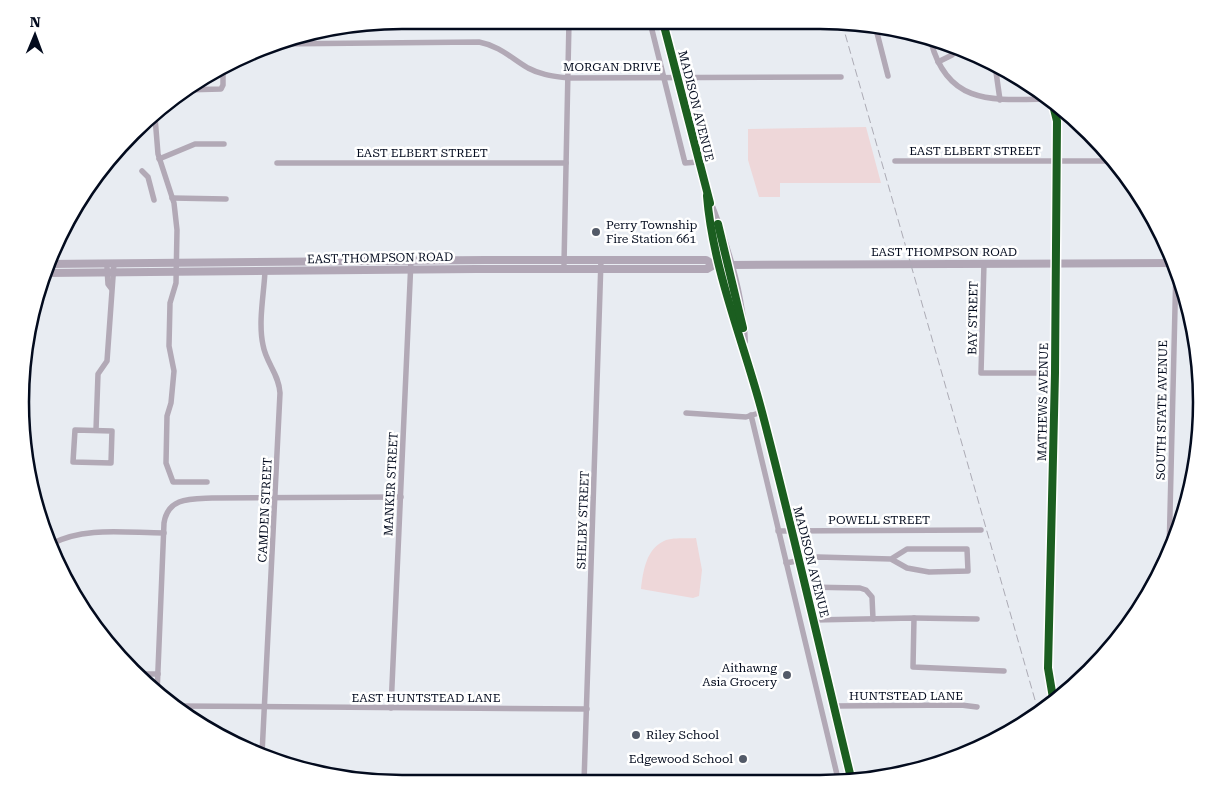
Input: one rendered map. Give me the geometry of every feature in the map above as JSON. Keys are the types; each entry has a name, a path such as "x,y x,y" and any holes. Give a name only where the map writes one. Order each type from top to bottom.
{"main road":[{"name":"MADISON AVENUE","path":"665,29 698,162 718,222 729,265 740,312 744,348"},
{"name":"MADISON AVENUE","path":"708,196 717,265 744,348 762,412 850,774"},
{"name":"EAST THOMPSON ROAD","path":"52,273 111,272 266,262 411,260 706,260 717,265"},
{"path":"265,271 266,262"},
{"name":"EAST THOMPSON ROAD","path":"55,264 111,263 265,271 707,269 717,265 1166,263"}],"street":[{"path":"564,269 569,29"},
{"name":"MADISON AVENUE","path":"652,29 685,163 698,162"},
{"path":"877,33 888,76"},
{"name":"MORGAN DRIVE","path":"297,44 479,42 498,47 534,71 548,76 567,78 841,77"},
{"path":"933,46 938,62 948,77 962,89 981,98 1000,100 1037,99"},
{"path":"938,62 952,55"},
{"path":"996,73 1000,100"},
{"path":"198,90 217,90 222,88 223,75"},
{"name":"MATHEWS AVENUE","path":"1052,694 1048,668 1055,373 1057,118 1055,113"},
{"path":"155,122 159,159 172,198 177,226 176,286 170,303 169,346 174,371 167,416 166,463 173,482 207,482"},
{"path":"159,159 195,144 224,144"},
{"name":"EAST ELBERT STREET","path":"895,161 1105,161"},
{"name":"EAST ELBERT STREET","path":"277,162 566,163"},
{"path":"142,171 148,177 154,200"},
{"path":"172,198 226,199"},
{"name":"MANKER STREET","path":"391,708 411,260"},
{"name":"SHELBY STREET","path":"584,775 601,260"},
{"path":"96,430 98,374 107,361 111,288 108,284 111,263"},
{"name":"BAY STREET","path":"984,263 981,373 1055,373"},
{"name":"CAMDEN STREET","path":"262,748 280,391 276,374 267,358 262,340 265,271"},
{"name":"SOUTH STATE AVENUE","path":"1170,532 1175,289"},
{"path":"686,413 746,417 762,412"},
{"name":"MADISON AVENUE","path":"751,415 837,774"},
{"path":"96,430 112,432 111,463 74,463 74,431 96,430"},
{"path":"157,684 166,514 179,501 187,499 275,497 401,497"},
{"name":"POWELL STREET","path":"778,531 981,530"},
{"path":"56,542 70,536 89,533 164,534"},
{"path":"786,563 818,557 891,559 907,568 929,572 968,571 967,549 907,549 891,559"},
{"path":"805,587 863,589 872,597 872,619"},
{"path":"914,618 913,667 1004,671"},
{"path":"813,620 977,619"},
{"path":"146,674 158,674"},
{"path":"816,687 828,684"},
{"name":"HUNTSTEAD LANE","path":"834,706 960,705 977,707"},
{"name":"EAST HUNTSTEAD LANE","path":"187,706 587,710"},
{"path":"834,764 846,760"}],"shaded area":[{"path":"866,127 881,183 780,183 780,197 759,197 748,160 748,129"},
{"path":"696,538 702,570 699,596 693,598 641,589 646,562 653,549 664,541 671,539"}],"railway":[{"path":"844,30 1037,705"}],"cycle path":[{"path":"665,29 710,203"},
{"path":"1052,694 1048,668 1055,373 1057,121 1055,112"},
{"path":"707,196 715,251 774,458 850,774"},
{"path":"718,224 743,328"}],"place":[{"name":"Perry Township Fire Station 661","path":"596,232"},
{"name":"Aithawng Asia Grocery","path":"787,675"},
{"name":"Riley School","path":"636,735"},
{"name":"Edgewood School","path":"743,759"}]}
